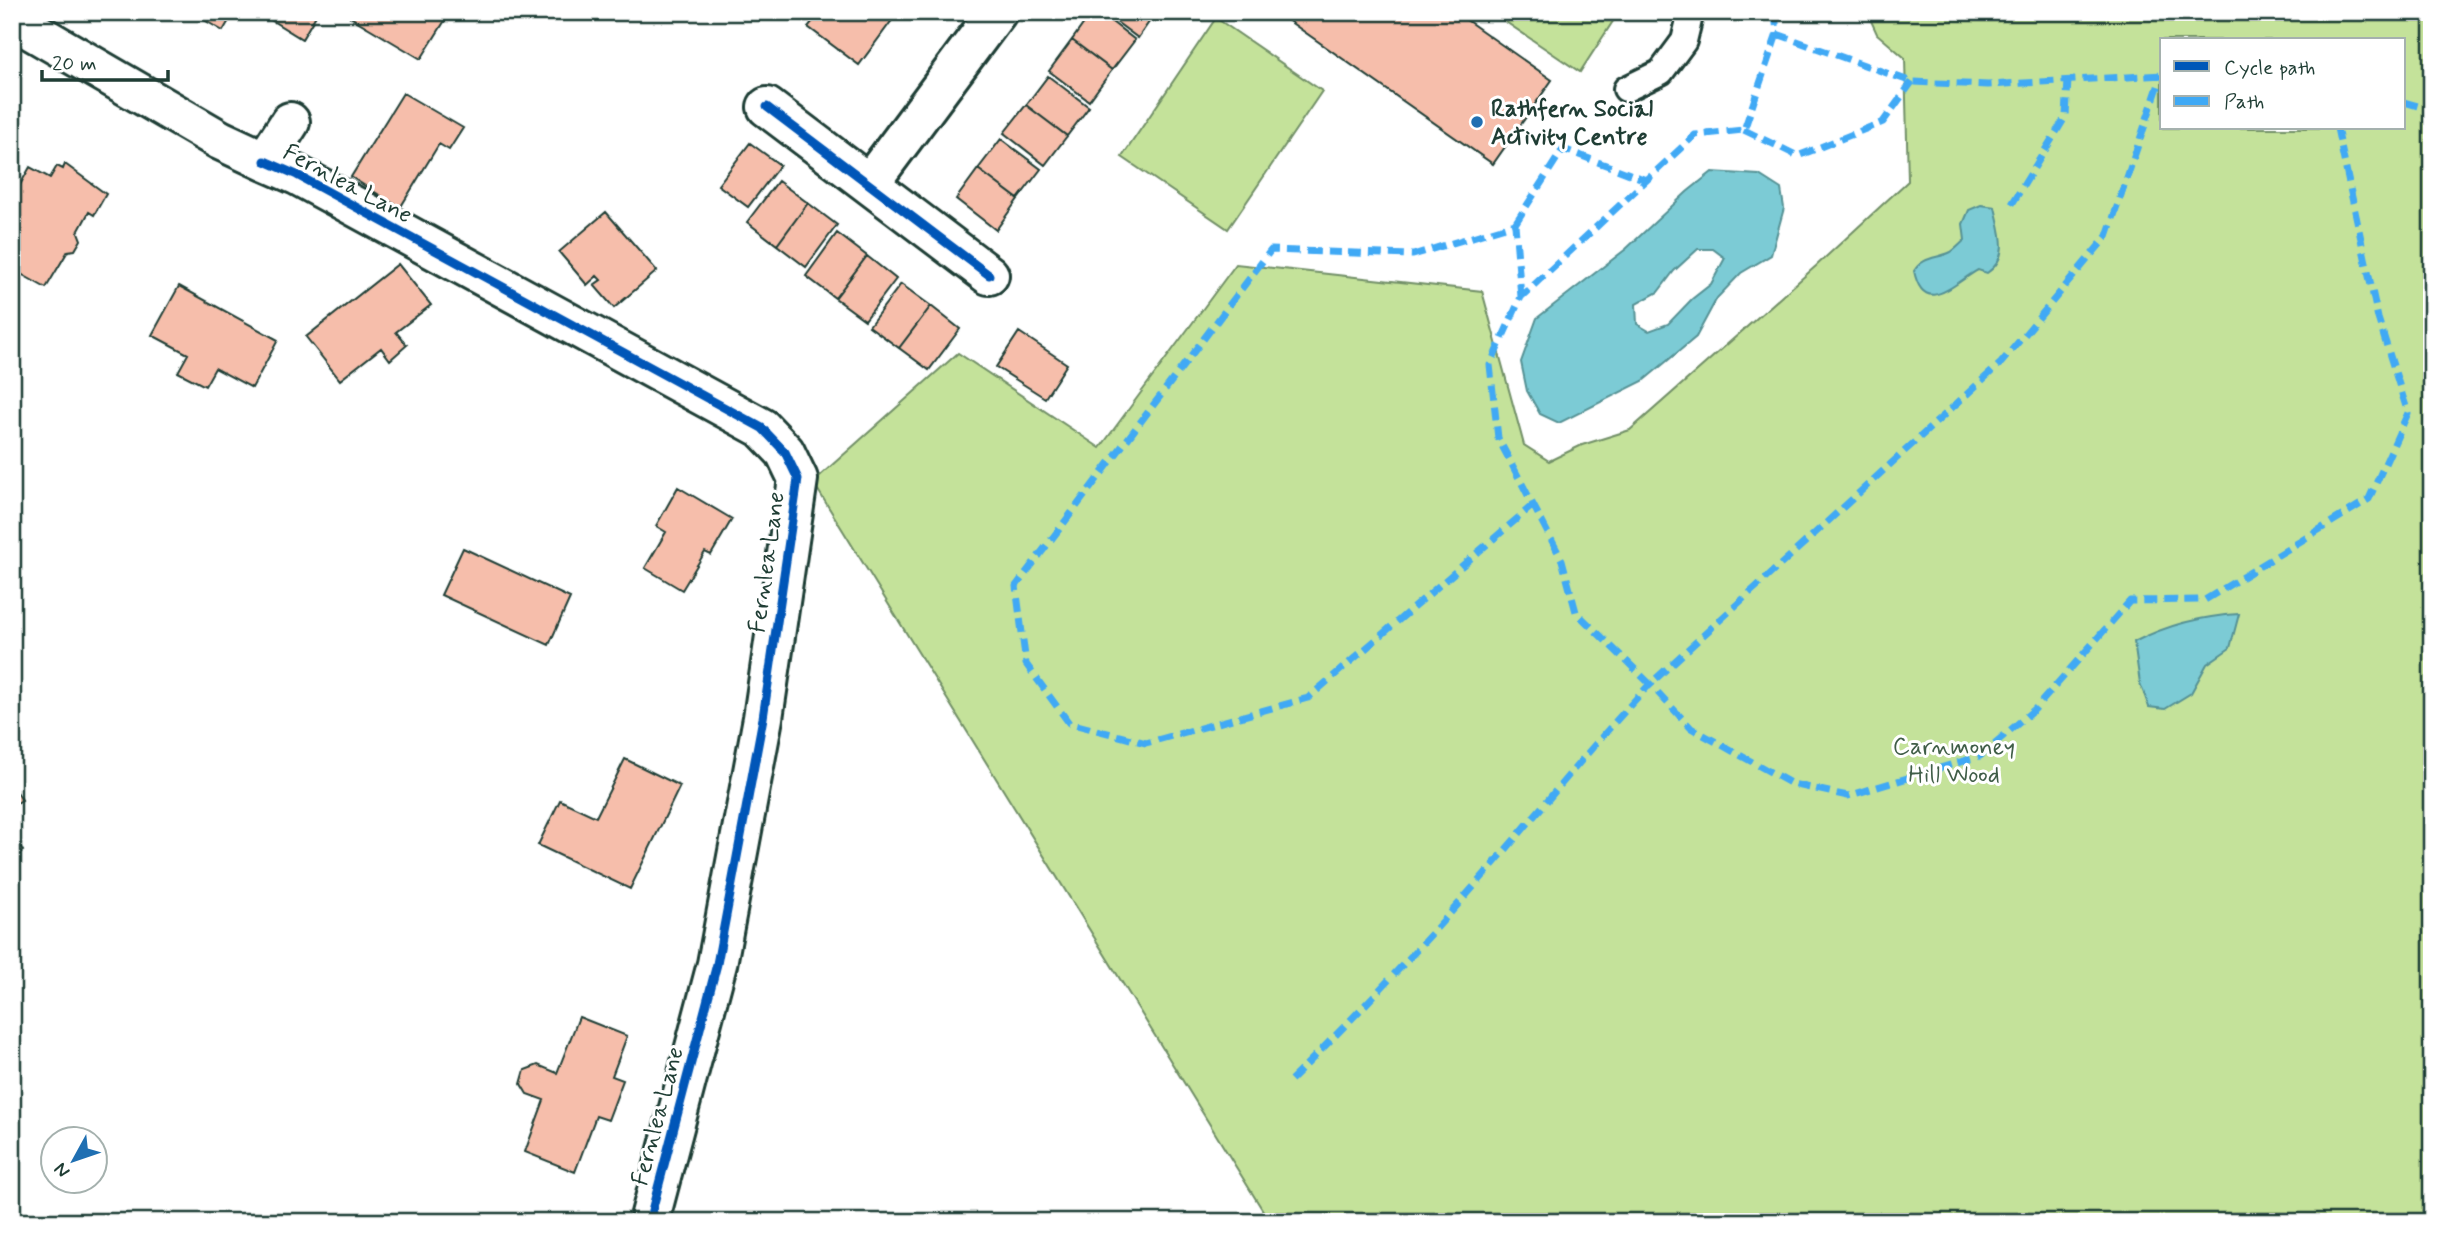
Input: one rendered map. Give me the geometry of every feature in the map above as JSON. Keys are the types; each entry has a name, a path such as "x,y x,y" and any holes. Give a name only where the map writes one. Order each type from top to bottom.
{"street":[{"path":"869,184 997,12"},
{"name":"Fernlea Lane","path":"12,19 220,140 298,175 762,428 785,452 798,478 763,718 717,964 649,1222"},
{"path":"767,107 989,275"},
{"path":"265,161 290,122"}],"lane":[{"path":"1626,89 1661,72 1684,41 1691,12"}],"green space":[{"path":"1491,12 1619,12 1580,72"},
{"name":"Carnmoney Hill Wood","path":"1867,12 2432,12 2432,1222 1270,1222 813,482 958,353 1100,448 1236,264 1482,291 1524,445 1549,461 1582,445 1630,430 1908,181 1905,58 1877,34"},
{"path":"1216,18 1322,91 1228,229 1122,157"}],"water":[{"path":"1712,172 1759,175 1781,189 1784,208 1771,255 1741,273 1717,298 1696,337 1643,381 1559,423 1540,414 1527,391 1521,362 1537,318 1626,249","holes":["1698,249 1713,249 1725,258 1711,284 1668,324 1649,331 1637,324 1636,304 1658,292 1674,271"]},
{"path":"1981,205 1995,207 1999,225 2002,243 1999,259 1994,267 1987,273 1978,270 1941,293 1932,295 1925,292 1914,271 1931,258 1951,252 1965,240 1963,224 1969,210"},
{"path":"2239,614 2230,648 2207,664 2191,693 2165,709 2149,707 2140,683 2134,642 2185,622"}],"building":[{"path":"202,12 234,12 223,31 199,17"},
{"path":"258,12 318,12 302,39"},
{"path":"342,12 446,12 449,14 421,59"},
{"path":"801,12 898,12 859,65 808,27 813,21"},
{"path":"1092,12 1099,12 1135,40 1112,70 1072,40"},
{"path":"1103,12 1156,12 1138,38"},
{"name":"Rathfern Social Activity Centre","path":"1276,12 1455,12 1552,80 1493,164"},
{"path":"1072,40 1112,70 1089,101 1049,71"},
{"path":"1048,76 1089,107 1067,136 1026,105"},
{"path":"403,93 463,128 449,150 439,144 400,208 351,177"},
{"path":"1026,105 1067,136 1045,165 1004,133"},
{"path":"1001,139 1041,169 1018,199 978,169"},
{"path":"750,143 780,165 748,207 718,185"},
{"path":"65,164 106,194 94,215 89,212 78,232 81,240 75,250 68,251 46,288 12,269 12,248 18,237 12,234 12,199 30,167 50,178 57,166 63,169"},
{"path":"978,169 1018,199 996,230 956,199"},
{"path":"778,181 808,203 777,245 747,222"},
{"path":"808,203 837,225 806,267 777,245"},
{"path":"606,212 657,271 614,308 594,285 601,280 597,276 587,285 559,252"},
{"path":"837,233 867,256 835,298 806,276"},
{"path":"867,256 896,279 865,320 835,298"},
{"path":"398,264 431,305 396,332 407,345 390,360 381,348 340,380 306,337"},
{"path":"901,284 931,306 899,348 869,326"},
{"path":"179,286 278,340 252,388 215,368 205,386 178,372 188,354 152,335"},
{"path":"931,306 960,329 929,370 899,348"},
{"path":"1019,332 1067,364 1045,398 996,367"},
{"path":"678,487 732,519 711,555 705,552 682,590 645,568 666,532 656,526"},
{"path":"463,548 570,598 549,645 441,595"},
{"path":"625,759 680,786 630,889 538,845 560,800 596,817"},
{"path":"12,784 22,800 12,806"},
{"path":"12,833 23,851 12,857"},
{"path":"579,1017 627,1036 612,1076 623,1080 608,1120 596,1116 575,1172 525,1152 544,1100 527,1094 521,1084 525,1070 538,1065 557,1073"}],"marked path":[{"path":"1775,12 1777,34 1912,82 1988,85 2160,75"},
{"path":"1777,34 1744,130 1695,135 1521,297 1490,365 1498,438 1562,560 1576,612 1650,684 2001,363 2107,236 2160,81"},
{"path":"2012,204 2066,116 2068,80"},
{"path":"1744,130 1798,156 1883,122 1912,82"},
{"path":"2406,103 2432,110"},
{"path":"1291,1080 1431,934 1650,684 1691,728 1792,784 1848,796 1980,756 2035,709 2130,601 2205,600 2369,499 2408,413 2378,318 2337,130"},
{"path":"1515,224 1563,149 1646,180"},
{"path":"1521,297 1515,224 1413,255 1271,250 1016,586 1026,664 1069,723 1146,743 1308,698 1533,505"}],"cycle path":[{"path":"767,107 989,275"},
{"path":"265,161 297,175 762,428 785,452 798,479 763,718 717,964 649,1222"}],"place":[{"name":"Rathfern Social Activity Centre","path":"1477,122"}]}
